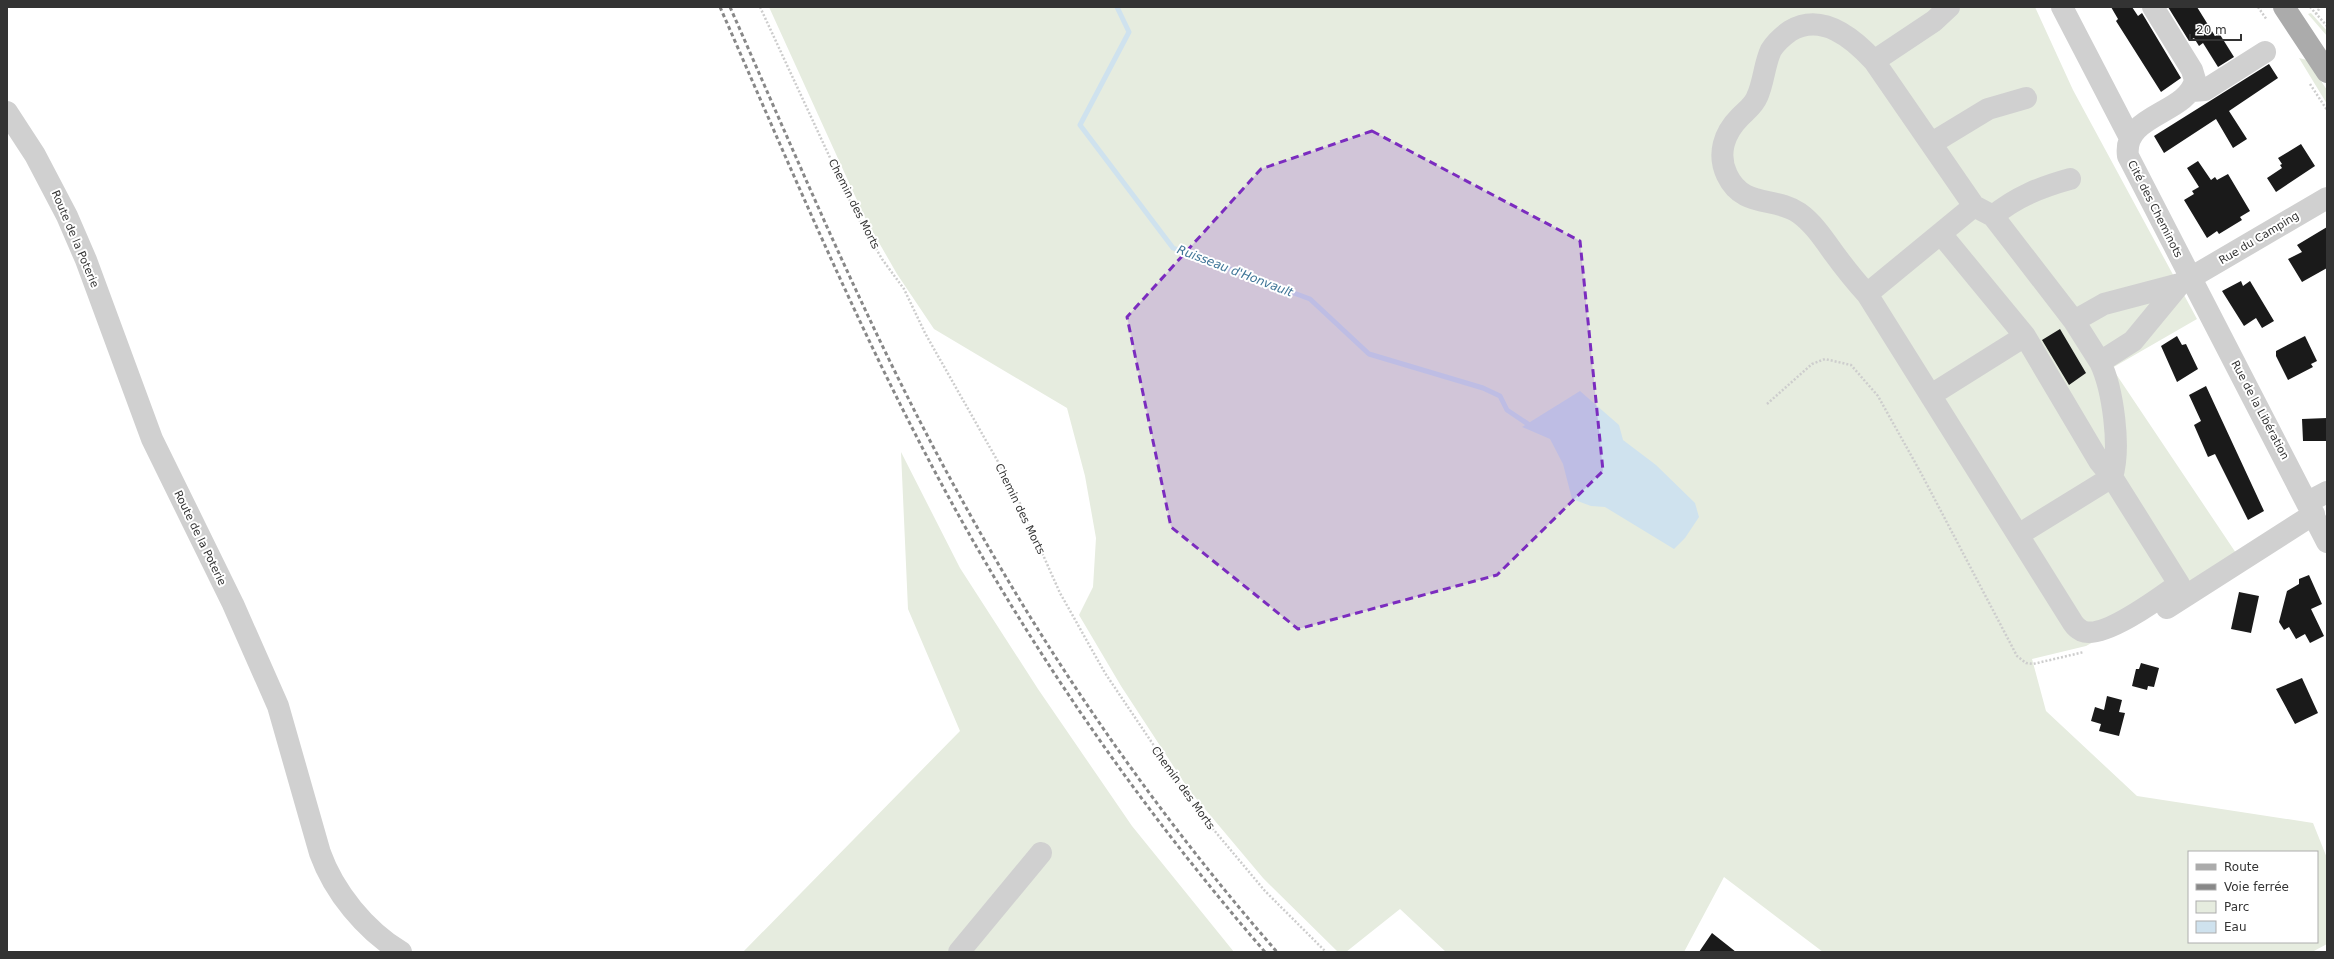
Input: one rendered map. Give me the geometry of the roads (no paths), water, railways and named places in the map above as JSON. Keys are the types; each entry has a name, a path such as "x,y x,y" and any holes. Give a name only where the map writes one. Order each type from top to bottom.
{"main road":[{"path":"2285,7 2327,47"},
{"path":"2285,7 2327,72"}],"street":[{"path":"1874,62 1934,21 1949,7"},
{"path":"2062,7 2130,138 2147,122 2192,91 2205,90 2265,52"},
{"path":"2153,7 2192,70 2195,80 2192,91"},
{"path":"1941,234 2025,336 2100,461 2112,477 2179,584 2139,612 2095,632 2082,632 2078,629 2018,535 1867,294 1807,219 1794,210 1749,197 1736,188 1724,166 1723,148 1732,125 1757,97 1766,63 1772,48 1778,40 1794,29 1813,24 1831,28 1849,38 1874,62 1932,143 1974,206 1993,216 2074,321 2100,362 2104,371 2116,432 2116,458 2112,477 2018,535"},
{"path":"1932,143 1988,110 2026,98"},
{"name":"Route de la Poterie","path":"7,112 35,155 67,216 89,267 152,439 233,604 278,706 320,853 329,876 347,903 389,945 401,952"},
{"name":"Cité des Cheminots","path":"2130,138 2127,150 2130,162 2185,281"},
{"path":"1993,216 2020,197 2042,187 2070,179"},
{"name":"Rue du Camping","path":"2185,281 2327,198"},
{"path":"1867,294 1974,206"},
{"path":"2074,321 2104,304 2185,281"},
{"path":"2100,362 2125,347 2140,333 2185,281"},
{"name":"Rue de la Libération","path":"2185,281 2311,508 2327,542"},
{"path":"1931,395 2025,336"},
{"path":"2103,643 2161,611 2311,508 2327,492"},
{"path":"959,952 1041,853"}],"water":[{"path":"1580,391 1619,425 1623,440 1656,465 1695,503 1699,517 1685,538 1674,549 1605,507 1591,506 1572,499 1563,464 1550,439 1522,427"}],"waterway":[{"name":"Ruisseau d'Honvault","path":"1117,7 1129,32 1080,125 1173,248 1310,299 1369,354 1483,388 1500,396 1507,410 1531,426"}],"railway":[{"path":"720,7 801,192 886,376 916,436 982,557 1055,675 1094,732 1177,844 1220,899 1265,952"},
{"path":"730,7 866,312 926,432 957,491 992,552 1065,672 1145,788 1188,844 1277,952"}]}
